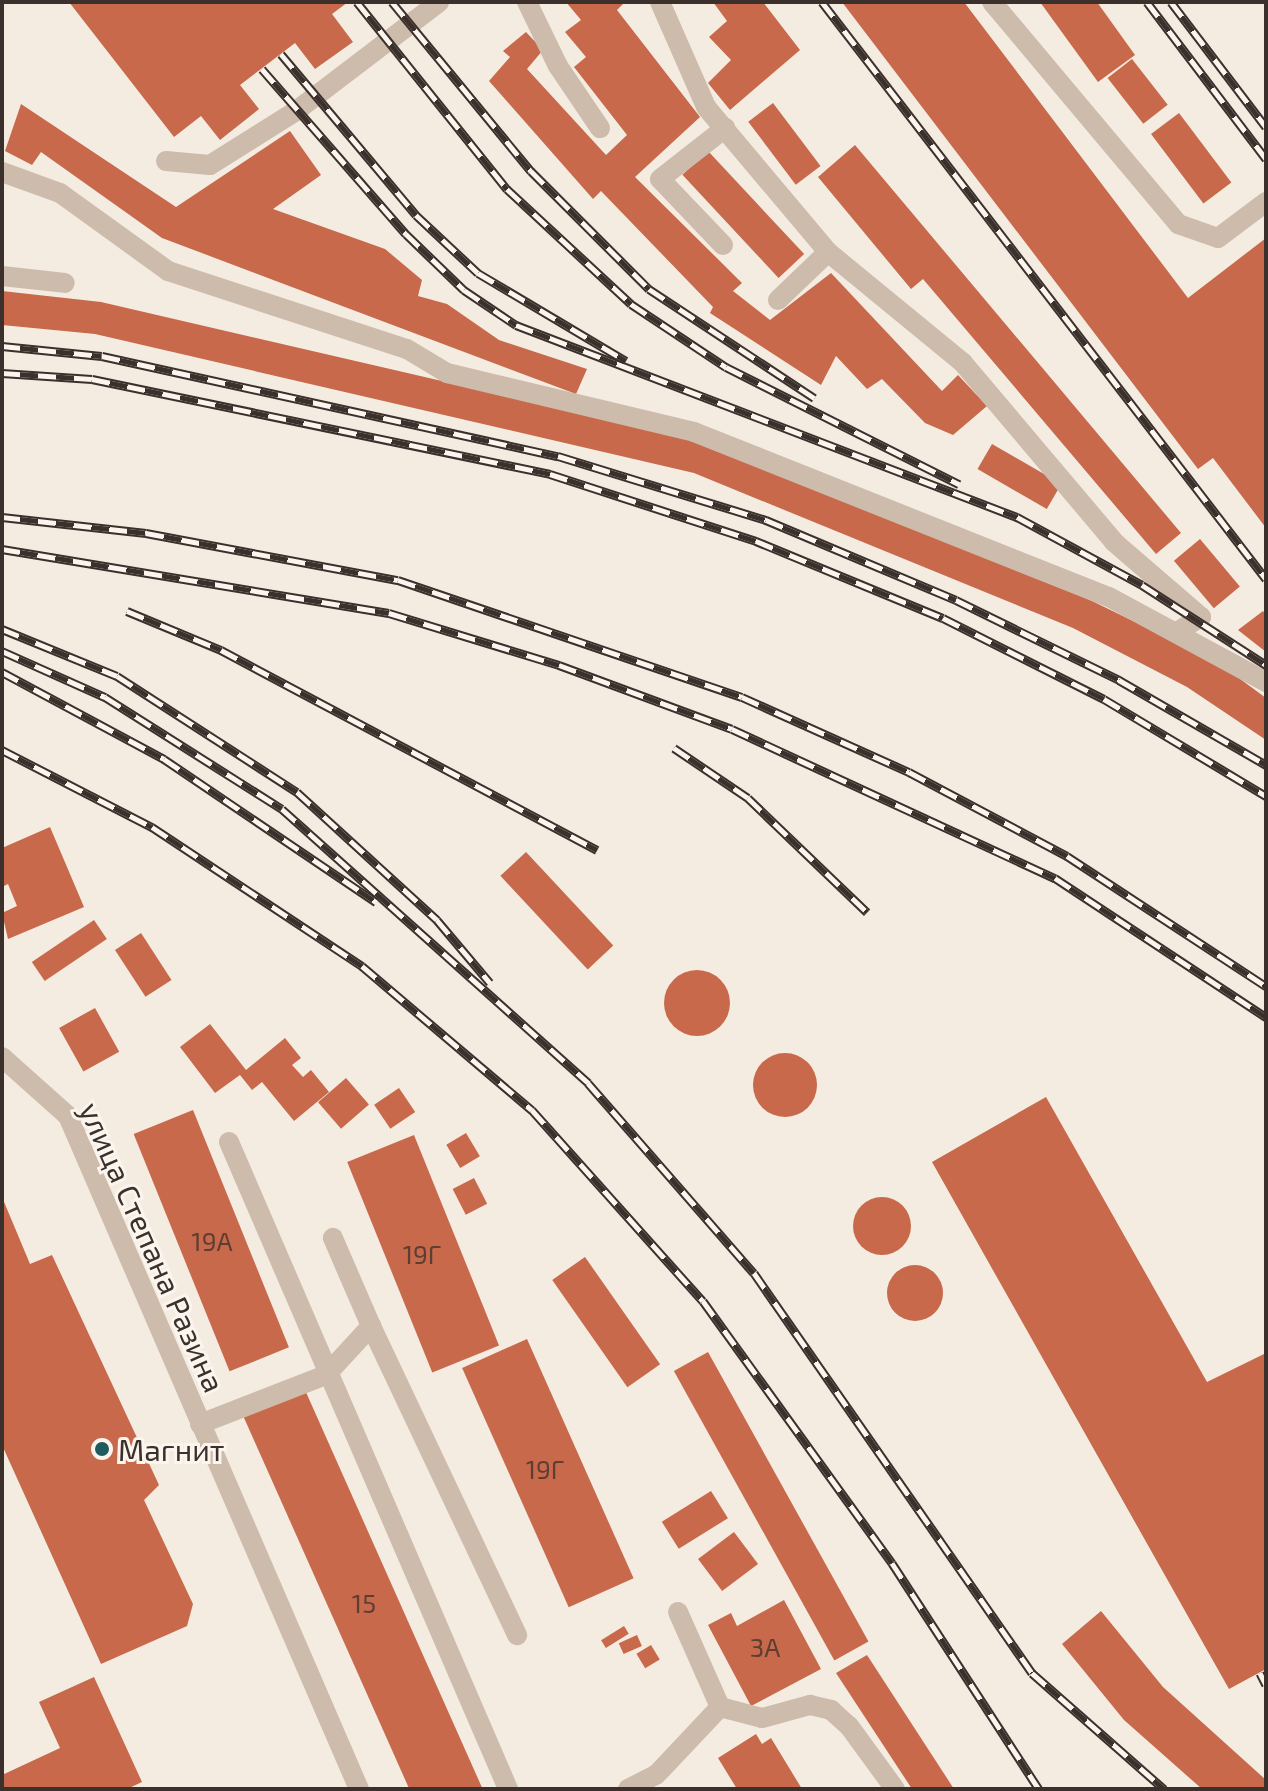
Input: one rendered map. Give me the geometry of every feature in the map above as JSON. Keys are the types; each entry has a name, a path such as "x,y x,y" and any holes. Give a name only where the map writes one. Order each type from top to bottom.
{"street":[{"path":"166,161 210,165 296,111 439,2"},
{"path":"527,2 558,66 600,128"},
{"path":"660,2 706,107 828,252 963,363 1114,542 1201,617 1177,632"},
{"path":"992,2 1178,224 1218,238 1266,202"},
{"path":"723,245 660,179 725,128"},
{"path":"2,172 60,193 168,271 407,349 447,373 694,432 1109,597 1266,682"},
{"path":"778,300 828,252"},
{"path":"2,276 65,283"},
{"name":"улица Степана Разина","path":"2,1057 68,1116 359,1789"},
{"path":"229,1142 326,1375 508,1789"},
{"path":"333,1238 371,1326 517,1635"},
{"path":"200,1424 326,1375 371,1326"},
{"path":"678,1612 720,1707"},
{"path":"720,1707 762,1718 810,1705 831,1710 849,1726 895,1789"},
{"path":"628,1789 656,1775 720,1707"}],"building":[{"path":"69,2 348,2 332,14 353,42 315,69 295,43 240,85 259,109 220,140 201,116 174,137"},
{"path":"566,2 625,2 617,10 700,117 635,177 742,283 733,291 770,320 831,273 942,391 958,375 987,406 953,435 925,423 882,379 867,389 836,356 821,385 710,313 713,307 601,191 593,199 489,81 510,57 503,51 526,32 543,50 527,69 606,155 627,135 574,67 586,57 565,32 581,20"},
{"path":"713,2 763,2 800,50 730,110 708,83 731,60 709,37 727,21"},
{"path":"842,2 964,2 1188,298 1266,238 1266,528 1213,458 1198,469"},
{"path":"1040,2 1097,2 1135,55 1098,82"},
{"path":"1132,59 1168,105 1143,124 1108,78"},
{"path":"773,103 821,166 796,185 748,122"},
{"path":"21,104 176,207 290,131 321,175 273,209 385,249 422,280 418,296 447,304 499,340 587,369 576,394 162,238 41,152 32,165 5,151"},
{"path":"1179,113 1231,182 1203,204 1151,134"},
{"path":"855,145 1181,533 1156,554 923,279 911,289 818,177"},
{"path":"708,151 804,254 779,278 682,175"},
{"path":"2,291 101,302 705,442 1090,600 1217,662 1266,698 1266,740 1187,687 1073,628 694,473 95,334 2,325"},
{"path":"992,444 1061,484 1047,509 978,469"},
{"path":"1200,539 1240,586 1214,608 1174,561"},
{"path":"1263,611 1266,615 1266,652 1238,630"},
{"path":"50,827 84,907 8,939 2,913 17,906 8,884 2,887 2,848"},
{"path":"526,852 613,946 588,969 500,876"},
{"path":"94,920 107,939 45,981 32,962"},
{"path":"141,933 171,980 146,997 115,950"},
{"path":"697,970 720,980 730,1003 720,1026 697,1036 674,1026 664,1003 674,980"},
{"path":"95,1008 119,1052 83,1072 59,1028"},
{"path":"210,1024 246,1070 285,1038 301,1058 292,1065 303,1077 311,1070 329,1092 294,1121 262,1082 252,1090 240,1075 215,1093 180,1047"},
{"path":"779,1053 791,1053 808,1062 815,1073 815,1097 808,1108 791,1117 779,1117 767,1112 758,1103 753,1091 753,1079 758,1067 767,1058"},
{"path":"346,1078 369,1104 341,1129 318,1102"},
{"path":"399,1088 415,1112 390,1129 374,1105"},
{"path":"1046,1097 1207,1382 1266,1353 1266,1669 1229,1689 932,1162"},
{"path":"193,1110 289,1347 230,1371 134,1134"},
{"path":"466,1133 480,1156 460,1168 446,1145"},
{"path":"414,1135 499,1345 432,1372 347,1162"},
{"path":"474,1178 487,1204 466,1215 453,1189"},
{"path":"2,1197 30,1264 52,1255 159,1485 144,1500 193,1604 187,1626 101,1664 2,1445"},
{"path":"882,1197 902,1206 911,1226 902,1246 882,1255 862,1246 853,1226 862,1206"},
{"path":"585,1257 660,1364 627,1387 552,1280"},
{"path":"915,1265 935,1273 943,1293 935,1313 915,1321 895,1313 887,1293 895,1273"},
{"path":"527,1339 634,1578 569,1607 462,1368"},
{"path":"708,1352 868,1641 834,1660 674,1371"},
{"path":"305,1390 483,1789 409,1789 244,1417"},
{"path":"711,1491 728,1518 679,1549 662,1522"},
{"path":"734,1532 758,1564 722,1591 698,1559"},
{"path":"784,1600 821,1669 751,1706 708,1625 731,1613 737,1626"},
{"path":"1101,1611 1163,1687 1266,1780 1266,1789 1202,1789 1124,1720 1062,1644"},
{"path":"624,1626 629,1634 606,1648 601,1640"},
{"path":"637,1635 642,1646 624,1654 619,1643"},
{"path":"651,1645 660,1660 645,1668 636,1654"},
{"path":"867,1655 954,1789 912,1789 836,1673"},
{"path":"94,1677 142,1782 127,1789 2,1789 2,1775 60,1748 39,1702"},
{"path":"756,1734 762,1744 771,1738 802,1789 737,1789 718,1758"}],"railway":[{"path":"357,2 507,189 631,304 726,367 959,484"},
{"path":"392,2 531,171 649,289 814,398"},
{"path":"822,2 1266,579"},
{"path":"1147,2 1266,159"},
{"path":"1171,2 1266,127"},
{"path":"281,54 416,215 478,273 626,361"},
{"path":"262,69 406,234 464,290 516,325 1017,517 1142,585 1266,665"},
{"path":"2,346 102,356 558,456 766,520 956,600 1119,680 1266,765"},
{"path":"2,373 92,379 550,474 756,541 943,618 1104,699 1266,796"},
{"path":"2,517 146,533 398,580 742,697 909,772 1067,856 1266,986"},
{"path":"2,549 389,613 559,665 732,729 1055,878 1266,1017"},
{"path":"127,611 221,650 597,850"},
{"path":"2,629 117,676 297,792 437,920 490,983"},
{"path":"2,651 105,697 282,809 588,1083 754,1273 1032,1673 1164,1789"},
{"path":"2,672 164,759 376,902"},
{"path":"674,748 748,798 867,912"},
{"path":"2,750 152,827 362,966 532,1110 703,1301 892,1563 1039,1789"},
{"path":"1260,1673 1266,1685"}],"place":[{"name":"Магнит","path":"102,1449"}]}
